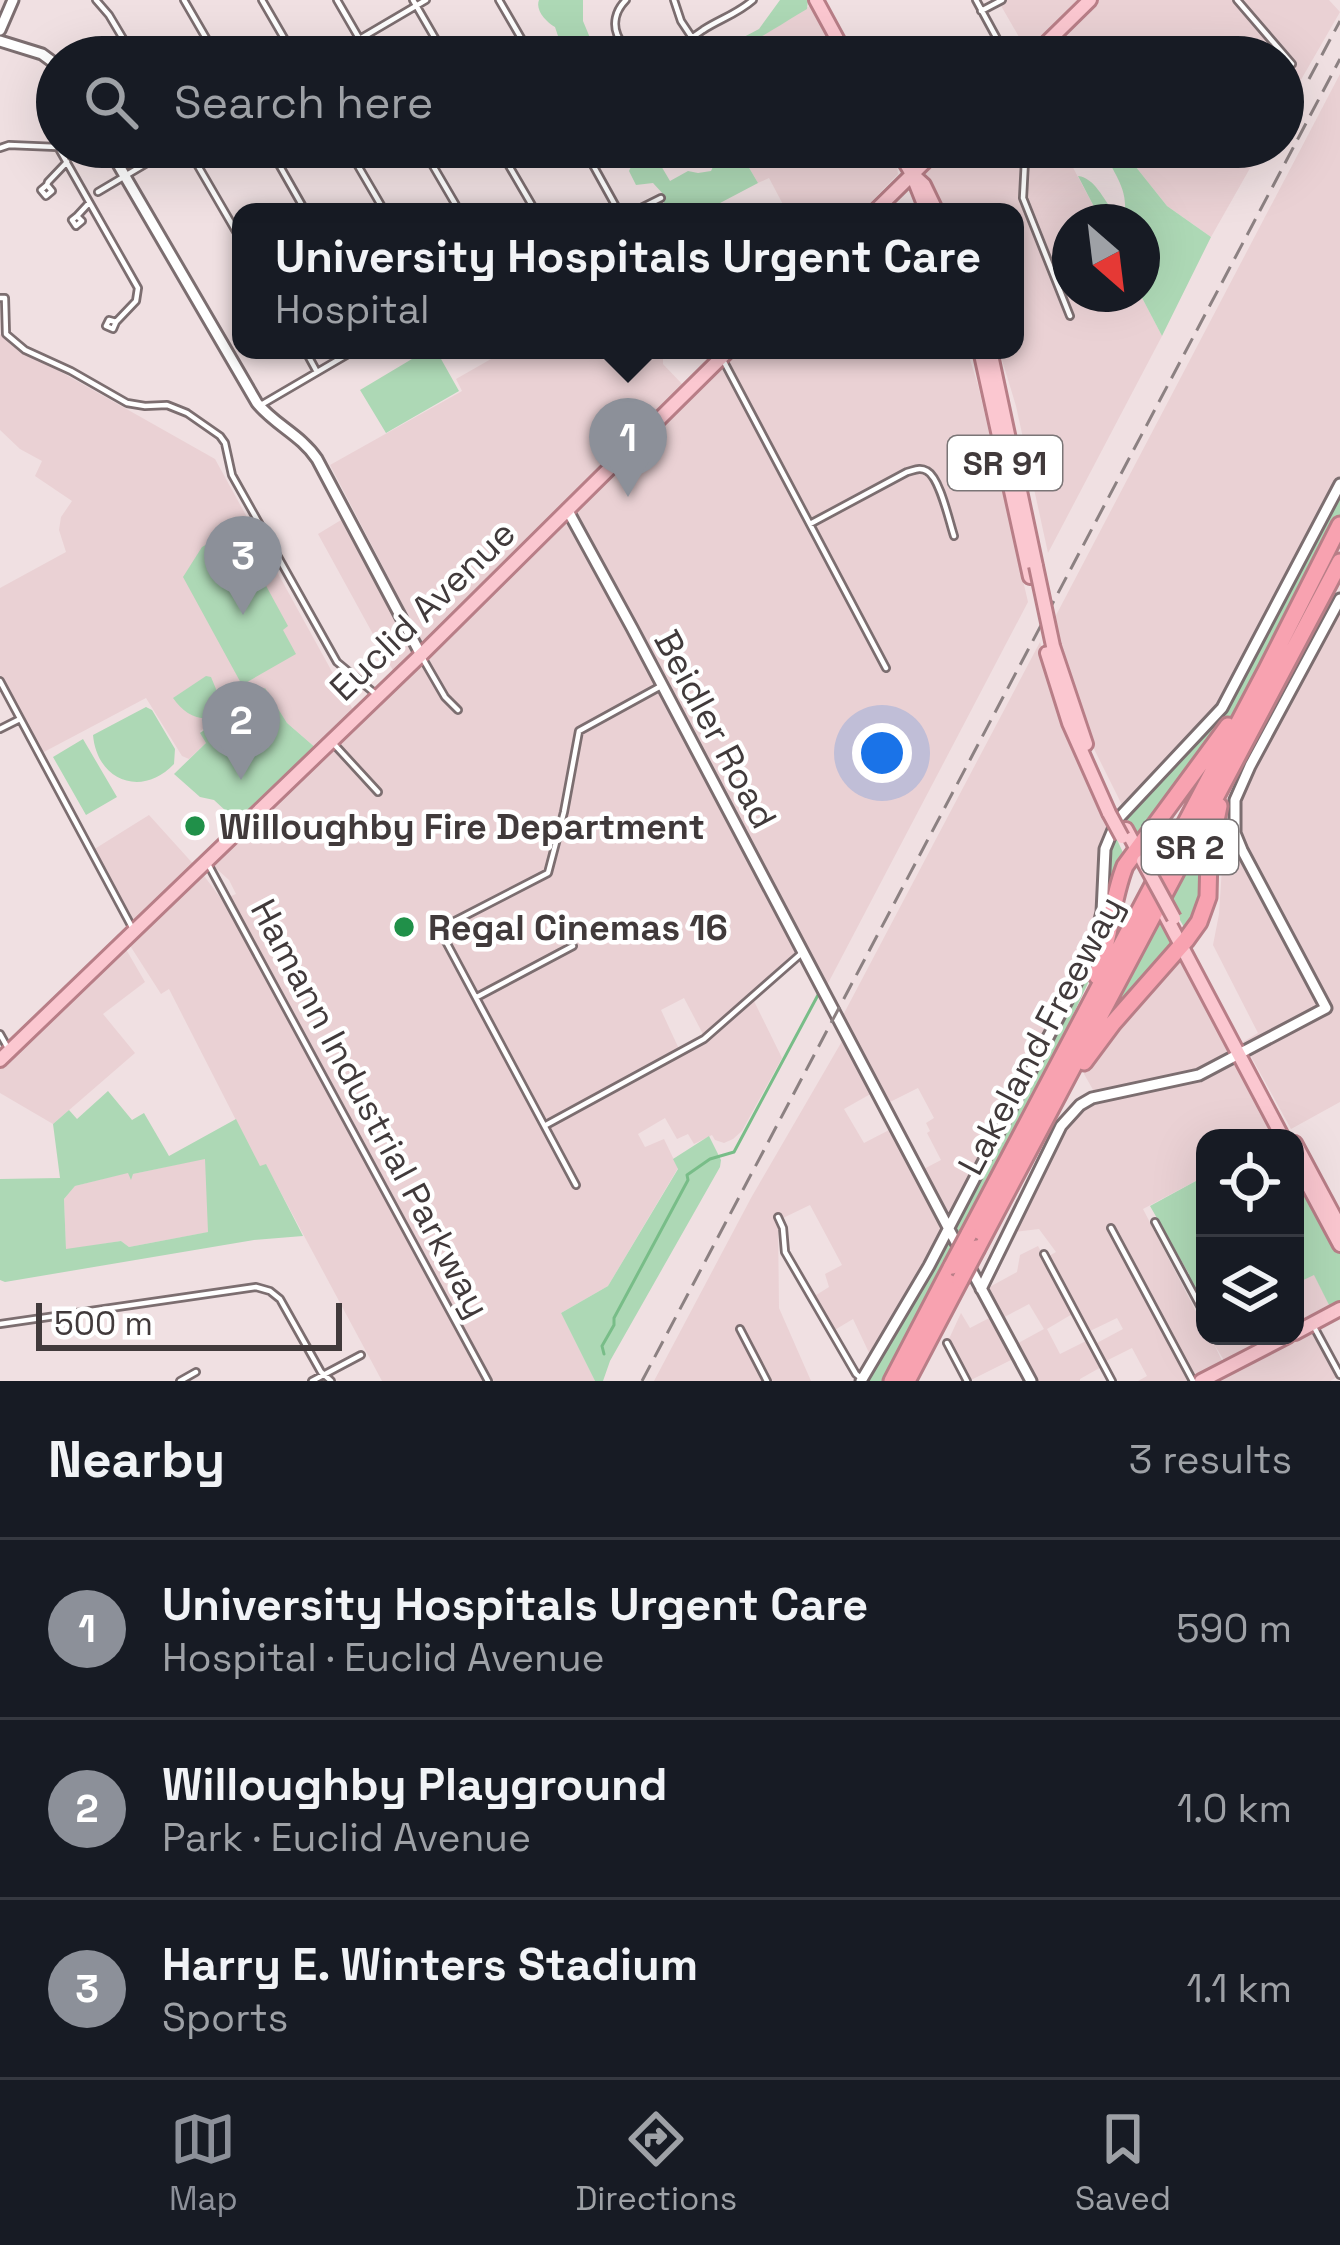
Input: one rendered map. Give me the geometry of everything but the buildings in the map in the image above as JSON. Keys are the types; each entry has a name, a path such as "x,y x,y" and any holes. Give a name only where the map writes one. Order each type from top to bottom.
{"highway":[{"name":"Lakeland Freeway","path":"973,1241 1018,1141 1340,525"},
{"name":"Lakeland Freeway","path":"908,1381 956,1273 1039,1132 1340,562"},
{"path":"1018,1141 1096,978 1107,948 1120,879 1267,669"},
{"path":"1039,1132 1113,1022 1184,942 1206,906 1215,816 1234,764"},
{"name":"Lakeland Freeway","path":"890,1381 956,1273"}],"main road":[{"path":"816,0 836,36"},
{"path":"1053,36 1090,0"},
{"path":"908,168 923,203"},
{"path":"883,203 917,168"},
{"path":"911,174 924,185 933,203"},
{"name":"Euclid Avenue","path":"4,1055 421,655 720,359"},
{"name":"SR 91","path":"982,359 1069,723 1279,1129"},
{"name":"SR 91","path":"992,359 1033,572"},
{"name":"SR 91","path":"1242,1054 1287,1129"},
{"name":"SR 91","path":"1304,1159 1340,1227"},
{"path":"1304,1178 1340,1244"},
{"path":"1304,1327 1340,1309"},
{"path":"1200,1381 1264,1345"}],"street":[{"path":"0,30 13,0"},
{"path":"96,0 122,36"},
{"path":"184,0 205,36"},
{"path":"262,0 283,36"},
{"path":"337,0 358,36"},
{"path":"364,36 426,0"},
{"path":"500,0 520,36"},
{"path":"618,36 617,9 626,0"},
{"path":"674,0 690,36"},
{"path":"696,36 753,0"},
{"path":"976,0 995,36"},
{"path":"981,10 1002,0"},
{"path":"1237,0 1268,36"},
{"path":"414,3 434,36"},
{"path":"0,41 36,52"},
{"path":"0,148 36,147"},
{"path":"47,185 62,168"},
{"path":"70,168 138,288 136,301 116,322"},
{"path":"120,168 232,359"},
{"path":"98,192 138,168"},
{"path":"200,168 232,224"},
{"path":"281,168 301,203"},
{"path":"359,168 380,203"},
{"path":"434,168 455,203"},
{"path":"510,168 531,203"},
{"path":"595,168 614,203"},
{"path":"1025,168 1023,198 1070,316"},
{"path":"651,203 661,198"},
{"path":"77,216 90,202"},
{"path":"0,298 5,298 6,334 25,350 127,403 178,407 220,436 232,476 338,662 378,696"},
{"path":"232,359 260,406 298,436 317,459 421,655 458,710"},
{"path":"310,359 317,371"},
{"path":"260,406 339,359"},
{"path":"728,359 886,668"},
{"path":"810,524 908,472 922,470 936,482 954,536"},
{"path":"778,1217 790,1262 861,1380 948,1229 1090,955 1102,912 1105,849 1118,820 1222,708 1340,484"},
{"name":"Beidler Road","path":"567,509 1030,1381"},
{"path":"1326,1008 1242,850 1234,815 1235,800 1250,766 1340,599"},
{"path":"0,681 134,931"},
{"path":"576,1184 443,930 546,874 564,812 579,730 662,685"},
{"path":"0,729 20,719"},
{"path":"331,741 378,792"},
{"name":"Hamann Industrial Parkway","path":"205,861 488,1381"},
{"path":"476,998 573,946"},
{"path":"544,1125 704,1040 803,952"},
{"path":"981,1289 1061,1126 1080,1105 1107,1094 1199,1075 1340,1001"},
{"path":"0,1034 4,1055"},
{"path":"1155,1222 1196,1298"},
{"path":"1111,1228 1200,1381"},
{"path":"1044,1253 1112,1381"},
{"path":"0,1324 256,1287 280,1299 321,1372 331,1381"},
{"path":"1312,1323 1340,1375"},
{"path":"740,1330 767,1381"},
{"path":"947,1343 967,1381"},
{"path":"312,1381 361,1355"},
{"path":"180,1381 196,1372"}],"shaded area":[{"path":"1007,0 1088,0 1051,36 1018,36 1000,4"},
{"path":"1094,0 1329,0 1340,12 1304,75 1304,36 1056,36"},
{"path":"815,3 833,36 754,36"},
{"path":"1340,74 1340,479 1214,715 1122,805 1082,725 1053,621 1291,168 1304,168 1304,143"},
{"path":"749,168 897,168 898,174 870,203 782,203 769,178 758,183"},
{"path":"920,168 1073,168 1092,204 1052,204 1052,312 1149,312 1162,336 1048,553 1002,359 1024,359 1024,203 933,203 914,174"},
{"path":"1137,168 1250,168 1211,237 1167,206"},
{"path":"0,334 215,459 356,710 317,749 287,723 265,689 200,731 206,743 189,759 182,756 146,698 42,753 0,675 0,588 66,552 59,530 72,501 35,476 42,461 0,430"},
{"path":"491,359 663,359 683,385 421,640 330,465 462,391 456,379"},
{"path":"724,359 970,359 1028,602 825,989 569,510"},
{"path":"346,517 419,654 396,676 318,534"},
{"path":"563,522 572,525 800,951 704,1036 684,998 661,1010 679,1049 567,1110 570,1115 713,1036 753,999 782,1058 733,1139 724,1143 712,1135 694,1144 688,1134 677,1139 665,1118 638,1134 645,1147 664,1139 678,1168 608,1286 561,1313 595,1381 382,1381 266,1165 260,1167 169,989 161,994 129,944 202,873 222,900 236,894 229,880 209,862"},
{"path":"1340,591 1340,1102 1291,1129 1243,1042 1258,1033 1213,945 1235,789"},
{"path":"1040,642 1055,695 1110,825 1099,913 1090,949 948,1224 920,1171 941,1160 927,1133 926,1123 934,1118 918,1088 886,1104 841,1019"},
{"path":"149,815 196,867 134,927 93,850"},
{"path":"122,948 145,982 103,1014 135,1053 53,1124 0,1093 0,1063"},
{"path":"1179,957 1185,959 1275,1129 1196,1129 1196,1181 1143,1209 1196,1312 1196,1345 1214,1345 1225,1367 1198,1381 1138,1381 1147,1376 1132,1348 1104,1362 1095,1344 1123,1329 1117,1318 1088,1332 1047,1257 1056,1252 1039,1229 1014,1232 1062,1127 1096,1095 1084,1067"},
{"path":"845,1036 874,1092 844,1109 864,1143 893,1128 945,1230 872,1359 853,1319 833,1331 813,1297 829,1287 825,1274 842,1265 810,1205 781,1219 779,1308 811,1381 654,1381 751,1198"},
{"path":"206,1158 209,1232 129,1247 121,1241 66,1250 64,1199 75,1186"},
{"path":"1038,1246 1074,1313 1047,1329 1060,1354 1088,1340 1103,1366 1080,1381 1032,1381 1013,1346 1044,1329 1029,1304 999,1320 984,1290 1017,1272 1020,1255"},
{"path":"1314,1274 1330,1307 1304,1321 1304,1279"},
{"path":"961,1313 970,1328 993,1316 1015,1358 969,1381 948,1341"},
{"path":"1314,1331 1339,1376 1330,1381 1218,1381 1287,1345 1304,1345 1304,1336"},
{"path":"1215,1345 1256,1345 1225,1362"}],"green space":[{"path":"539,0 583,0 589,36 558,36"},
{"path":"780,0 808,0 807,9 761,36 746,36 759,29"},
{"path":"662,168 670,181 688,171 749,168 758,183 720,203 664,203 664,195 653,183 636,185 629,171"},
{"path":"1112,168 1137,168 1167,206 1211,237 1162,336 1149,312 1160,312 1160,204 1124,204"},
{"path":"1078,176 1094,185 1108,204 1093,204"},
{"path":"412,359 441,359 459,391 386,433 360,390"},
{"path":"1340,492 1340,520 1250,687 1142,833 1136,833 1124,815 1224,710"},
{"path":"235,529 288,626 283,630 296,654 242,685 183,577 202,547"},
{"path":"211,677 226,713 203,718 184,710 173,698"},
{"path":"265,688 287,723 317,749 241,825 174,774 206,743 200,733"},
{"path":"146,707 175,749 174,764 148,780 123,780 103,764 93,735"},
{"path":"83,739 117,797 86,815 53,757"},
{"path":"1215,811 1204,907 1185,929 1168,899"},
{"path":"1114,833 1125,857 1105,947 1039,1087 959,1238 954,1224 1089,970 1101,936"},
{"path":"1160,916 1175,945 1088,1053"},
{"path":"108,1091 132,1120 144,1113 169,1156 236,1119 260,1166 266,1164 303,1236 0,1280 0,1179 60,1178 53,1124 69,1110 77,1119","holes":["205,1159 208,1232 129,1247 121,1241 66,1249 64,1199 75,1186 128,1173 131,1180 133,1174"]},
{"path":"709,1136 720,1167 603,1381 595,1381 561,1313 608,1286 678,1169 673,1159"},
{"path":"1196,1181 1196,1294 1186,1277 1189,1274 1150,1206"},
{"path":"1304,1185 1340,1253 1340,1302 1330,1307 1314,1275 1304,1280"},
{"path":"948,1244 952,1252 883,1381 864,1381 942,1247"}],"waterway":[{"path":"604,1354 602,1346 614,1318 687,1175 710,1159 734,1152 818,995"}],"railway":[{"path":"1309,79 1340,21"},
{"path":"1304,127 1340,59"},
{"path":"642,1381 1282,168"}],"place":[{"name":"University Hospitals Urgent Care","path":"628,497"},
{"name":"Harry E. Winters Stadium","path":"243,615"},
{"name":"Willoughby Playground","path":"241,780"},
{"name":"Willoughby Fire Department","path":"195,826"},
{"name":"Regal Cinemas 16","path":"404,927"}]}
